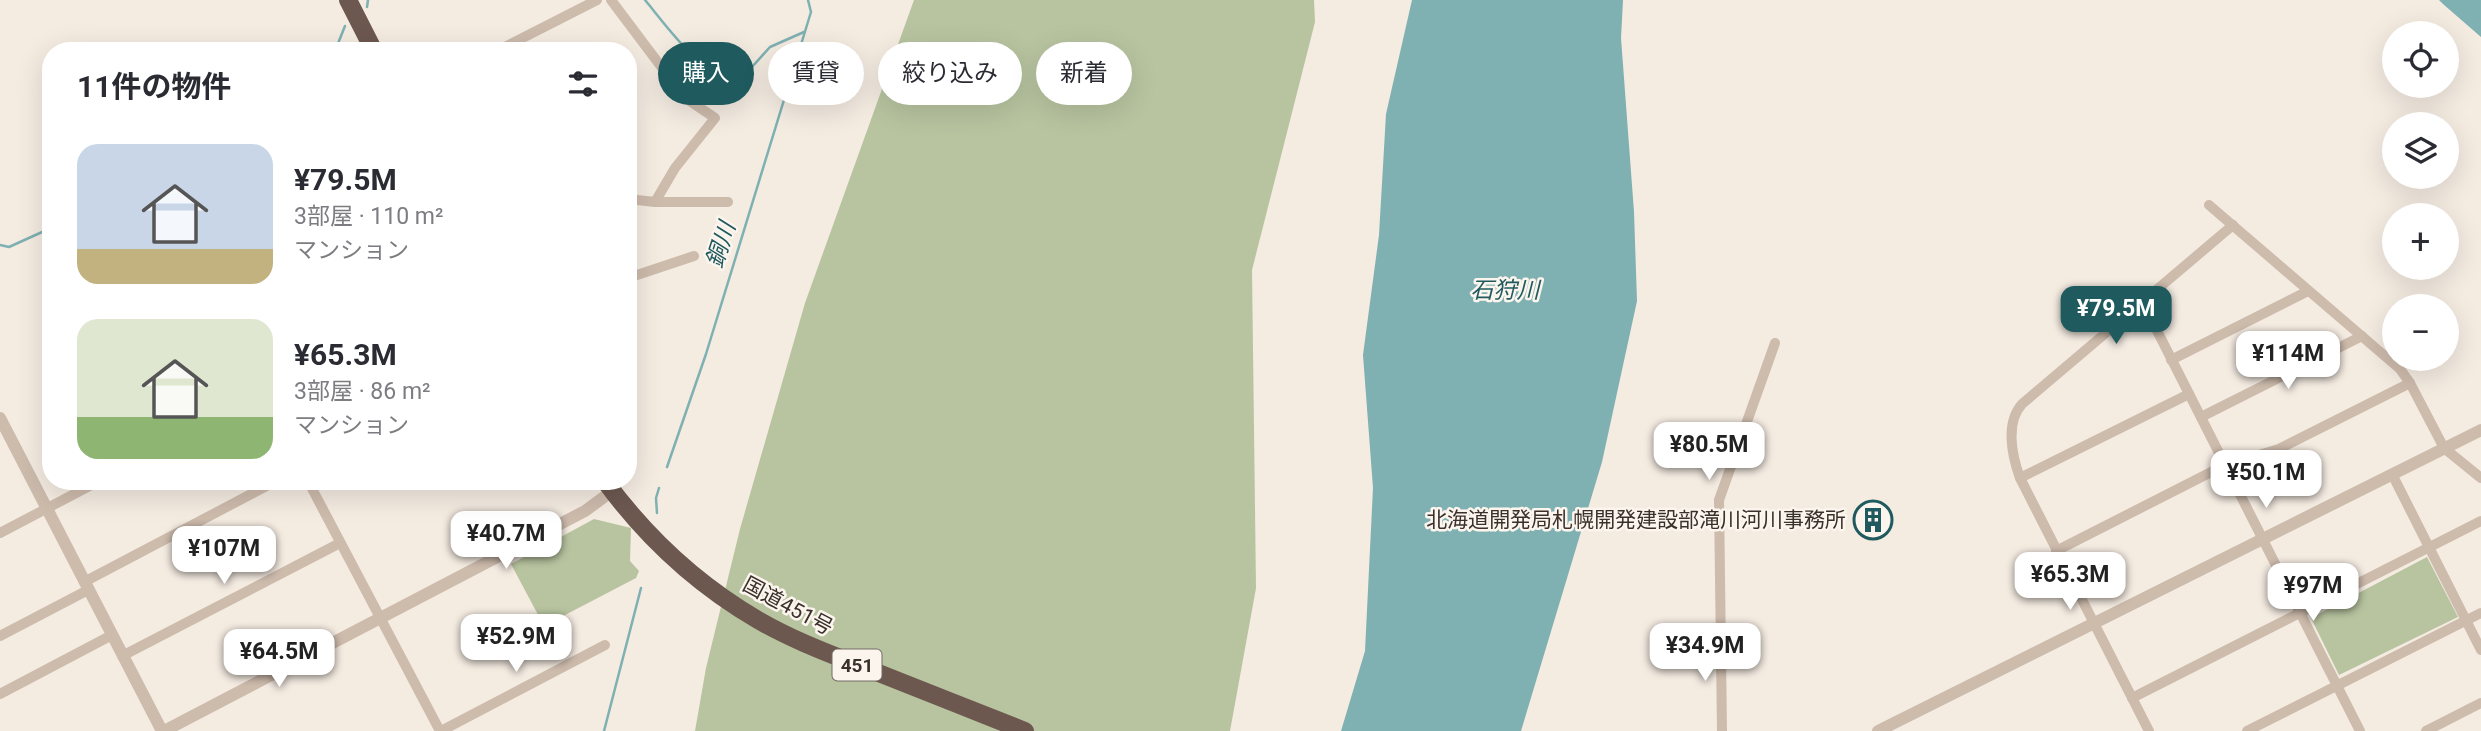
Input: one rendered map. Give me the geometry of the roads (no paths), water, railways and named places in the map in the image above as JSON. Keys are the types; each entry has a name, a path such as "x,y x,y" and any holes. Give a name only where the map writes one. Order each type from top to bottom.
{"highway":[{"path":"348,0 369,42"},
{"name":"国道451号","path":"612,490 646,532 699,579 739,608 793,638 1025,731"}],"street":[{"path":"515,42 597,0"},
{"path":"611,0 684,97 715,118 675,168 655,202"},
{"path":"637,200 728,202"},
{"path":"2209,205 2400,369 2444,448 2481,478"},
{"path":"2149,731 2020,478 2013,458 2015,412 2233,225"},
{"path":"637,275 694,256"},
{"path":"2171,360 2308,291"},
{"path":"2143,303 2360,731"},
{"path":"2201,417 2362,336"},
{"path":"1722,731 1719,500 1775,343"},
{"path":"2056,551 2225,464 2279,449 2410,383"},
{"path":"2020,478 2189,394"},
{"path":"0,418 4,437 46,509 163,731 585,511 605,490"},
{"path":"1878,731 2481,430"},
{"path":"2392,474 2481,650"},
{"path":"0,533 82,490"},
{"path":"0,636 260,490"},
{"path":"313,490 440,731 605,645"},
{"path":"2132,698 2481,521"},
{"path":"122,656 340,543"},
{"path":"2247,731 2481,613"},
{"path":"0,694 112,635"},
{"path":"2426,731 2481,703"}],"water":[{"name":"石狩川","path":"1412,0 1623,0 1621,38 1634,212 1637,301 1602,462 1521,731 1341,731 1365,651 1373,488 1363,355 1379,235 1386,114"},
{"path":"2439,0 2481,0 2481,37 2443,4"}],"waterway":[{"path":"367,7 368,0"},
{"path":"645,0 676,38 703,65 731,79 743,77 770,47 804,32"},
{"name":"銅川","path":"667,467 706,354 811,12 808,0"},
{"path":"339,42 345,26"},
{"path":"0,245 9,247 42,232"},
{"name":"銅川","path":"657,513 656,498 659,488"},
{"name":"銅川","path":"604,731 641,588"}],"place":[{"name":"北海道開発局札幌開発建設部滝川河川事務所","path":"1873,520"}]}
